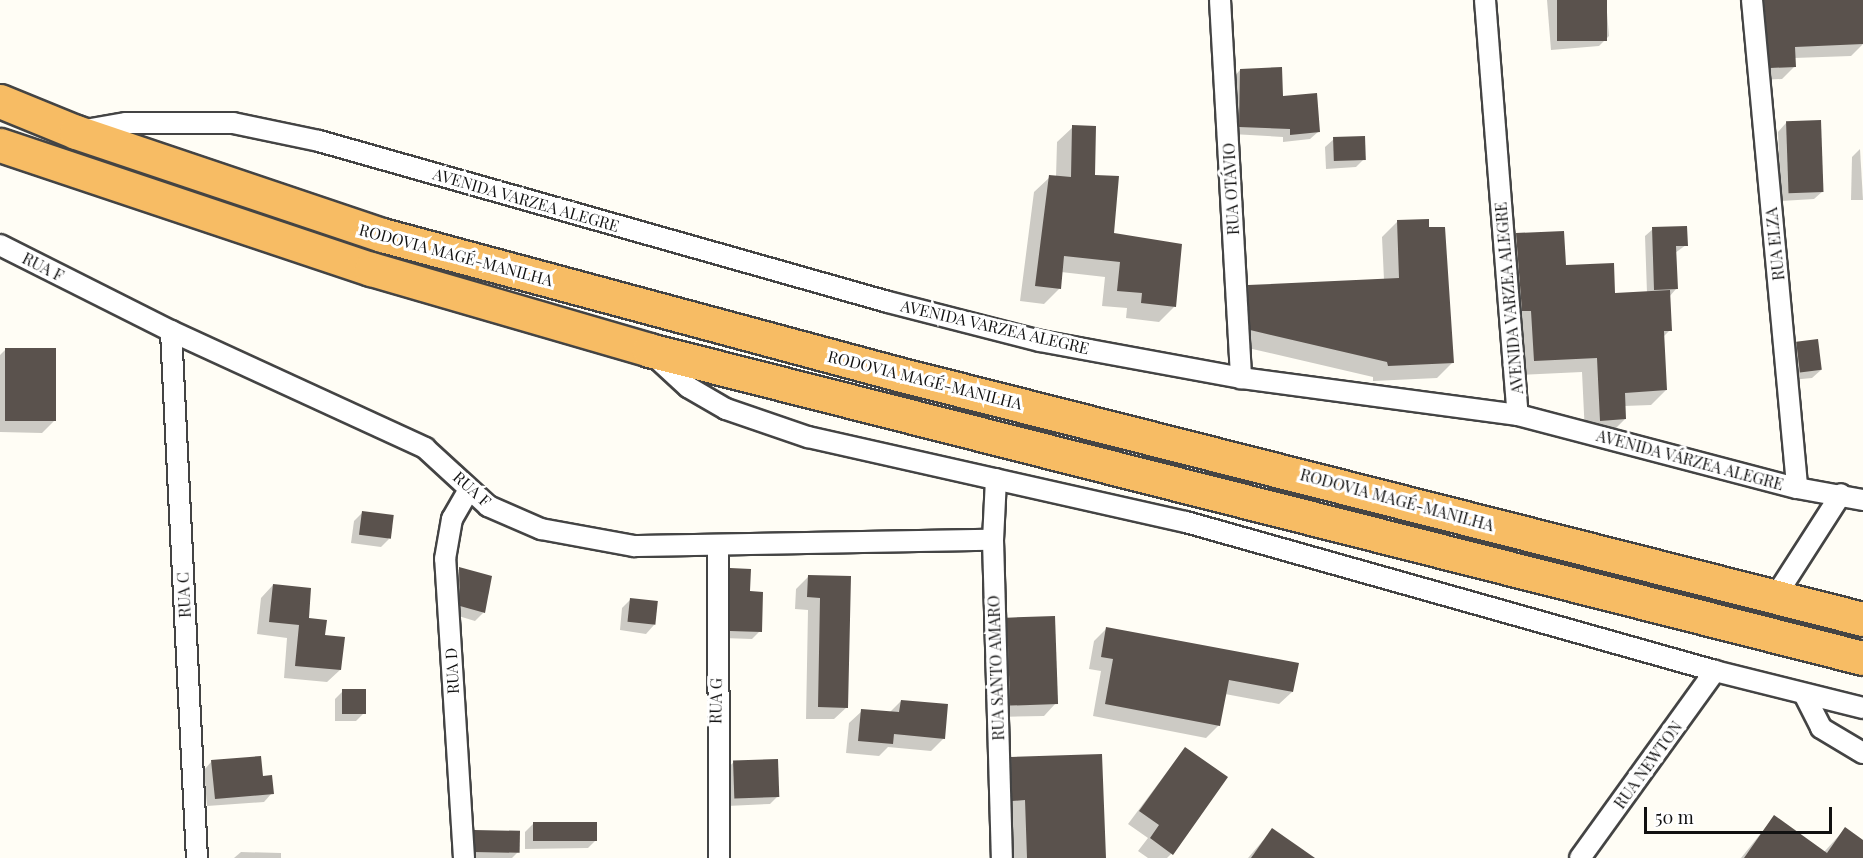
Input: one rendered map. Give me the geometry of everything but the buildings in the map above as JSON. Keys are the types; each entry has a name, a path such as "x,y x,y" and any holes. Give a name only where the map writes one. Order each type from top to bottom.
{"highway":[{"name":"RODOVIA MAGÉ-MANILHA","path":"0,101 76,132 382,235 898,374 1863,619"},
{"path":"0,145 360,266 649,350 1863,658"}],"street":[{"name":"RUA OTÁVIO","path":"1220,0 1241,378"},
{"name":"AVENIDA VARZEA ALEGRE","path":"76,132 126,123 233,123 308,139 899,305 1040,341 1241,378 1518,415 1485,0"},
{"name":"RUA ELZA","path":"1752,0 1797,488"},
{"name":"RUA F","path":"0,245 171,331 424,448 469,490 508,516 589,540 634,546 993,540"},
{"name":"RUA C","path":"171,331 197,858"},
{"path":"649,350 688,387 749,419 889,457 1186,522 1716,671 1863,708"},
{"name":"AVENIDA VÁRZEA ALEGRE","path":"1518,415 1797,488 1863,500"},
{"name":"RUA SANTO AMARO","path":"996,479 993,540 1002,858"},
{"name":"RUA D","path":"464,858 445,559 452,519 469,490"},
{"path":"1775,597 1840,494"},
{"name":"RUA G","path":"718,545 719,858"},
{"name":"RUA NEWTON","path":"1580,858 1716,671"},
{"path":"1804,694 1821,728 1863,753"}]}
